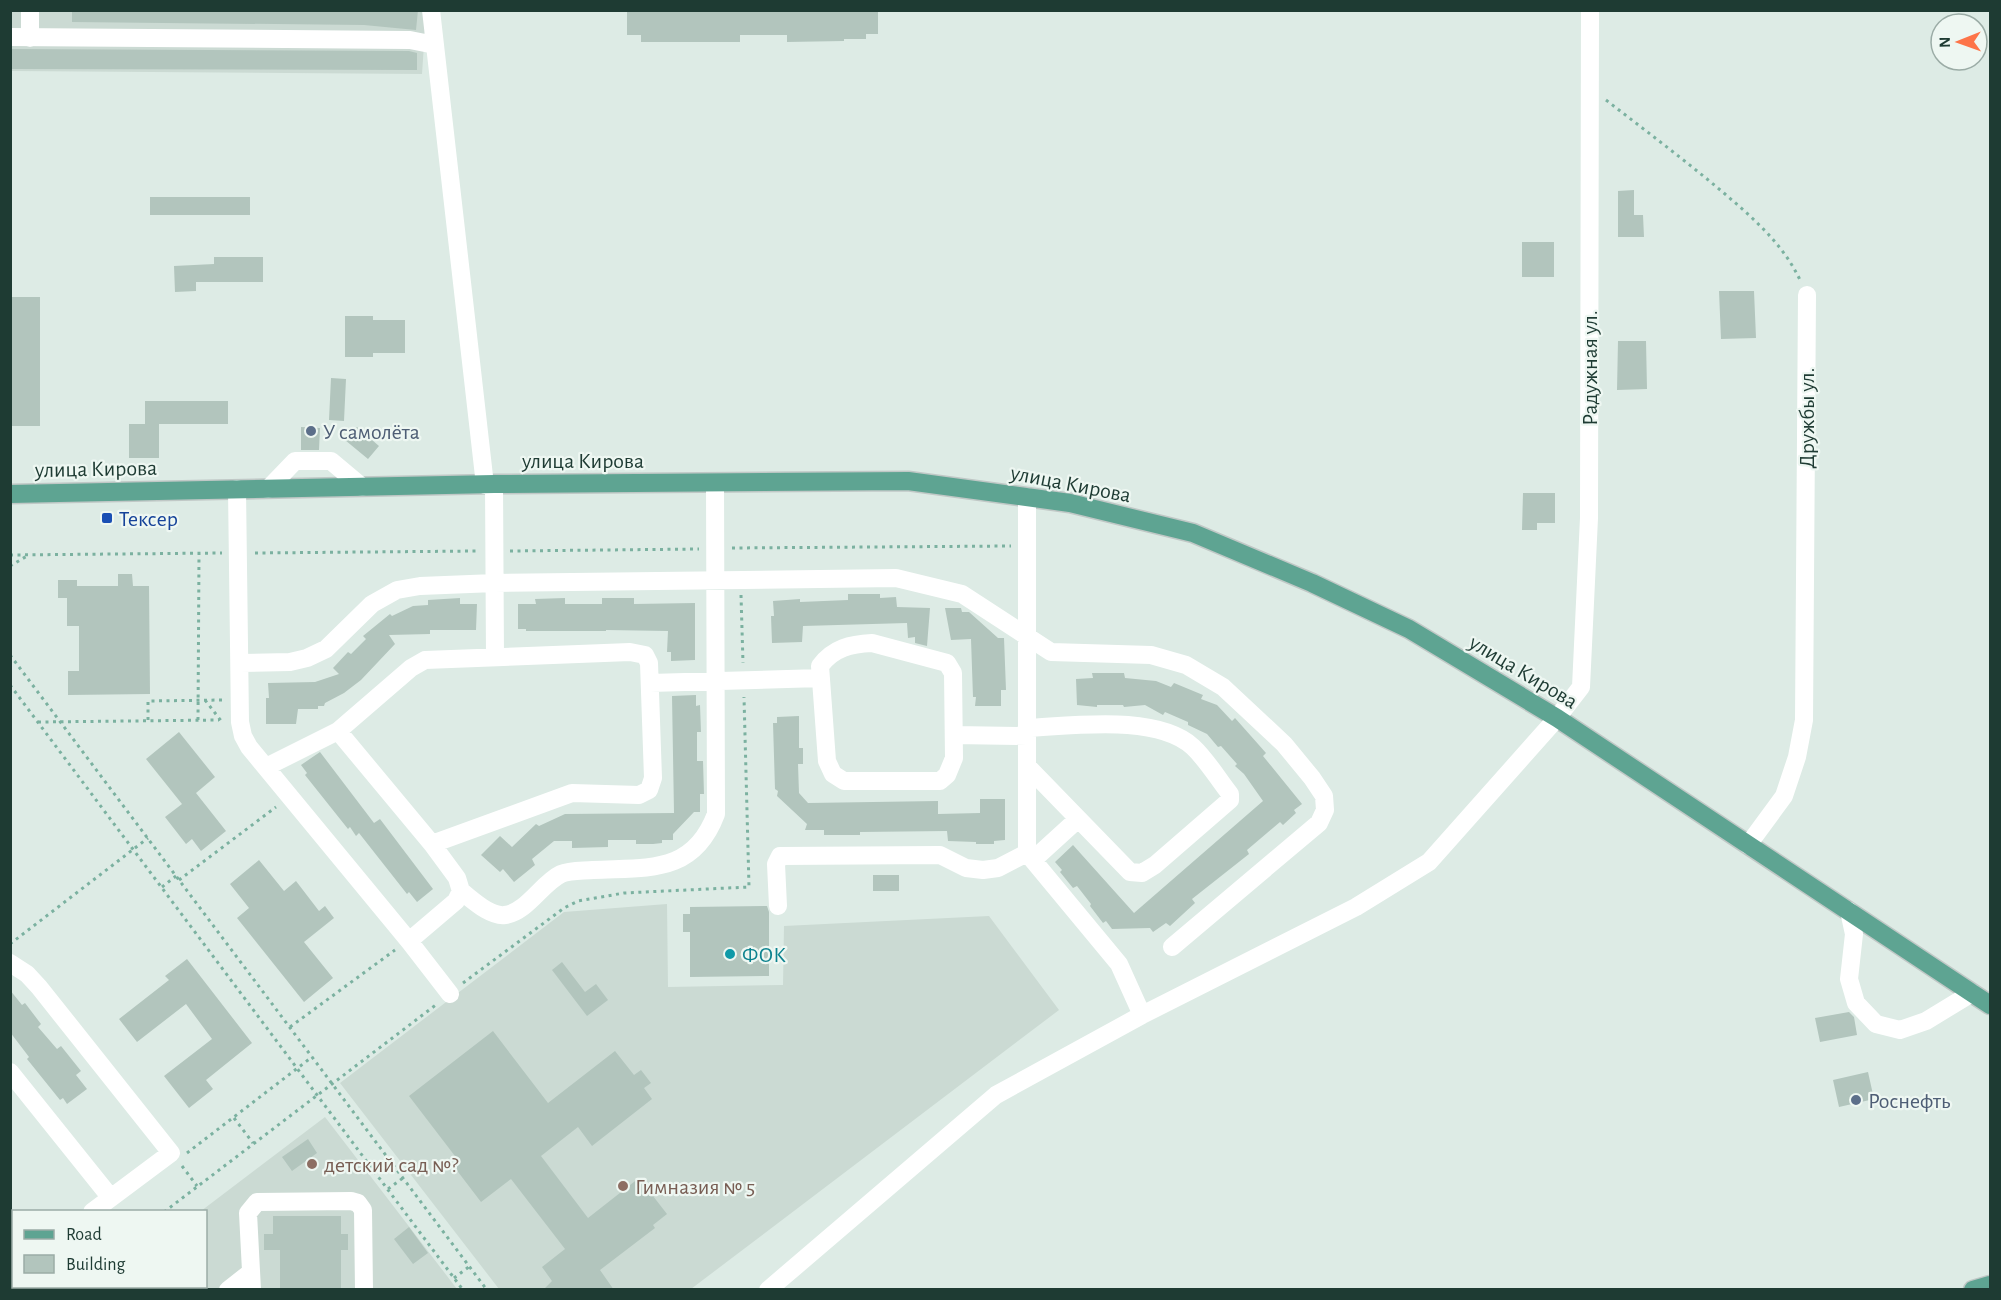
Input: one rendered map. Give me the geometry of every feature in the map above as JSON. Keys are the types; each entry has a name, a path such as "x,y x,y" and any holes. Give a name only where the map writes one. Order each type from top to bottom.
{"main road":[{"name":"улица Кирова","path":"10,494 489,484 908,481 1070,503 1193,533 1312,583 1409,629 1557,718 1990,1005"},
{"path":"1973,1290 1990,1285"}],"street":[{"path":"30,10 30,38"},
{"path":"431,10 489,484 494,551 495,657"},
{"name":"Радужная ул.","path":"768,1290 996,1095 1142,1015 1356,907 1429,862 1557,718 1581,687 1589,518 1590,10"},
{"path":"10,38 410,40 435,45"},
{"name":"Дружбы ул.","path":"1748,845 1784,796 1797,757 1804,720 1807,295"},
{"path":"268,489 295,461 331,461 363,487"},
{"path":"338,731 432,844 456,878 461,891 493,914 505,915 522,907 560,874 661,866 675,862 702,842 716,814 714,483"},
{"path":"237,489 240,719 243,736 405,944 450,994"},
{"path":"1026,497 1027,766 1030,856 1119,964 1142,1015"},
{"path":"240,663 290,662 307,658 326,649 372,604 397,590 420,586 896,578 962,594 1051,652 1151,655 1186,665 1223,687 1275,736 1312,778 1324,796 1325,810 1319,823 1172,948"},
{"path":"872,643 947,663 953,673 954,735 954,758 947,775 940,781 844,782 833,774 827,760 820,666 826,658 849,644 872,643"},
{"path":"266,767 338,731 411,668 425,660 630,652 645,655 649,663 653,778 649,790 639,795 572,793 432,844"},
{"path":"650,683 821,678"},
{"path":"954,735 1112,725 1140,726 1170,733 1192,747 1230,794 1230,800 1155,865 1142,873 1130,872 1027,766"},
{"path":"778,906 776,864 780,856 940,855 966,868 983,870 998,868 1030,856 1078,819"},
{"path":"405,944 456,901 461,891"},
{"path":"1849,911 1854,934 1849,980 1856,1003 1876,1024 1900,1030 1926,1021 1971,993"},
{"path":"10,963 27,974 39,987 171,1154 105,1206 10,1072"},
{"path":"228,1290 251,1281 248,1213 257,1202 351,1201 358,1203 363,1210 364,1290"}],"path":[{"path":"1602,96 1683,158 1761,226 1791,262 1807,295"},
{"path":"10,555 1026,545"},
{"path":"198,720 199,554"},
{"path":"10,566 28,555"},
{"path":"167,1210 564,908 578,902 624,892 750,887 741,579"},
{"path":"10,655 487,1290"},
{"path":"10,665 15,661"},
{"path":"11,687 463,1290"},
{"path":"148,720 148,700 240,700"},
{"path":"38,722 240,719"},
{"path":"180,880 285,801"},
{"path":"10,944 148,838"},
{"path":"162,887 176,876"},
{"path":"290,1027 405,944"},
{"path":"187,1153 312,1057"},
{"path":"234,1118 254,1143"},
{"path":"178,1160 197,1186"},
{"path":"388,1189 403,1178"},
{"path":"454,1278 470,1266"}],"shaded area":[{"path":"11,11 423,11 425,30 422,74 11,71"},
{"name":"Гимназия № 5","path":"667,904 668,987 783,985 784,926 989,916 1059,1010 691,1289 499,1289 340,1083 564,912"},
{"name":"детский сад №?","path":"325,1117 457,1289 202,1290 200,1288 207,1288 207,1210 202,1210"}],"building":[{"path":"72,10 418,10 416,30 364,25 72,22"},
{"path":"627,10 878,10 878,34 866,34 866,39 844,39 844,41 787,42 787,35 740,35 740,42 641,42 641,35 627,35"},
{"path":"10,49 409,51 417,53 417,70 10,69"},
{"path":"1634,190 1634,215 1643,215 1644,237 1618,237 1618,191"},
{"path":"150,197 250,197 250,215 150,215"},
{"path":"1522,242 1554,242 1554,277 1522,277"},
{"path":"214,257 263,257 263,282 196,282 196,291 175,292 174,266 214,264"},
{"path":"1719,291 1754,291 1756,338 1721,339"},
{"path":"10,297 40,297 40,426 10,426"},
{"path":"345,316 373,316 373,320 405,320 405,353 373,353 373,357 345,357"},
{"path":"1618,341 1646,341 1647,389 1617,390"},
{"path":"331,378 346,379 344,421 329,420"},
{"path":"145,401 228,401 228,424 159,424 159,458 129,458 129,424 145,424"},
{"path":"301,427 320,428 319,450 301,450"},
{"path":"357,427 379,446 368,459 345,440"},
{"path":"1523,493 1555,493 1555,523 1537,523 1537,530 1522,530"},
{"path":"118,574 132,574 133,586 149,586 150,694 68,695 68,671 79,671 79,626 67,626 67,598 58,598 58,580 77,580 77,586 118,586"},
{"path":"848,594 880,594 880,598 896,597 897,607 930,608 927,646 915,643 915,637 908,638 907,623 803,626 802,642 772,643 773,601 848,600"},
{"path":"460,598 460,604 477,604 476,630 430,630 430,634 389,635 395,644 361,680 344,693 325,703 324,706 318,706 318,709 298,709 296,724 266,724 268,683 315,682 339,674 333,668 348,652 351,654 366,639 363,636 390,614 392,616 413,606 428,605 428,600"},
{"path":"565,598 565,604 602,604 602,598 634,598 634,604 695,603 695,660 671,661 671,652 667,652 668,631 526,631 526,629 518,629 518,604 536,604 535,599"},
{"path":"945,608 961,608 962,612 969,612 998,638 1004,638 1006,690 1001,690 1001,706 975,706 971,639 951,640"},
{"path":"1092,673 1124,673 1125,678 1156,681 1171,687 1174,683 1203,695 1201,699 1217,705 1232,721 1235,718 1266,753 1263,756 1302,804 1294,810 1296,813 1283,825 1280,822 1247,850 1249,854 1192,899 1195,903 1170,926 1166,923 1153,932 1150,928 1112,929 1106,921 1103,923 1077,886 1073,888 1055,862 1073,845 1134,913 1263,801 1221,746 1218,747 1207,734 1188,725 1188,722 1165,712 1163,715 1145,705 1124,707 1123,705 1097,705 1097,707 1077,705 1076,679 1093,678"},
{"path":"696,695 696,706 700,705 701,732 697,732 697,761 703,761 704,794 700,794 700,812 694,812 673,834 673,840 662,840 662,843 653,844 636,844 636,840 608,840 608,847 572,848 572,841 554,841 532,859 535,865 514,882 503,869 500,872 481,855 500,836 512,847 536,824 539,826 565,814 674,813 672,696"},
{"path":"799,716 799,748 803,748 803,764 798,764 799,793 808,803 938,801 938,814 980,813 980,799 1005,799 1005,840 994,841 994,844 948,841 947,831 860,832 860,835 824,835 824,830 805,830 807,824 777,796 778,791 775,789 773,723 777,723 777,717"},
{"path":"179,732 215,777 196,793 226,831 201,851 192,839 186,844 165,817 182,804 146,759"},
{"path":"320,752 374,823 380,819 433,889 417,902 409,892 407,894 359,833 356,836 350,827 348,829 305,775 307,773 301,765"},
{"path":"259,860 284,891 296,881 319,911 325,906 334,918 304,942 333,978 304,1002 237,918 249,908 230,884"},
{"path":"873,875 899,875 899,891 873,891"},
{"name":"ФОК","path":"767,906 769,912 769,976 690,977 690,932 683,932 683,914 690,914 690,907"},
{"path":"187,959 252,1043 206,1080 213,1089 189,1108 164,1076 212,1039 186,1004 137,1042 119,1019 169,980 165,976"},
{"path":"562,962 585,992 596,984 608,1000 587,1016 552,970"},
{"path":"10,990 22,1005 25,1003 41,1024 38,1027 57,1049 61,1046 81,1071 76,1075 87,1089 67,1104 63,1098 60,1100 27,1059 29,1057 10,1032"},
{"path":"1849,1012 1854,1017 1857,1035 1820,1042 1815,1018"},
{"path":"493,1031 548,1103 615,1051 634,1075 641,1070 651,1083 644,1088 652,1099 592,1146 578,1127 541,1156 588,1218 639,1178 667,1214 653,1225 655,1228 600,1270 614,1290 543,1290 552,1281 542,1267 565,1249 511,1179 481,1202 452,1164 458,1160 409,1096"},
{"path":"1868,1072 1874,1099 1839,1107 1833,1080"},
{"path":"308,1139 317,1153 292,1171 282,1157"},
{"path":"273,1216 341,1216 341,1234 348,1234 348,1250 341,1250 341,1290 280,1290 280,1250 264,1250 264,1234 273,1234"},
{"path":"409,1227 428,1253 413,1264 394,1239"}],"place":[{"name":"У самолёта","path":"311,431"},
{"name":"Тексер","path":"107,518"},
{"name":"ФОК","path":"730,954"},
{"name":"Роснефть","path":"1856,1100"},
{"name":"детский сад №?","path":"312,1164"},
{"name":"Гимназия № 5","path":"623,1186"}]}
